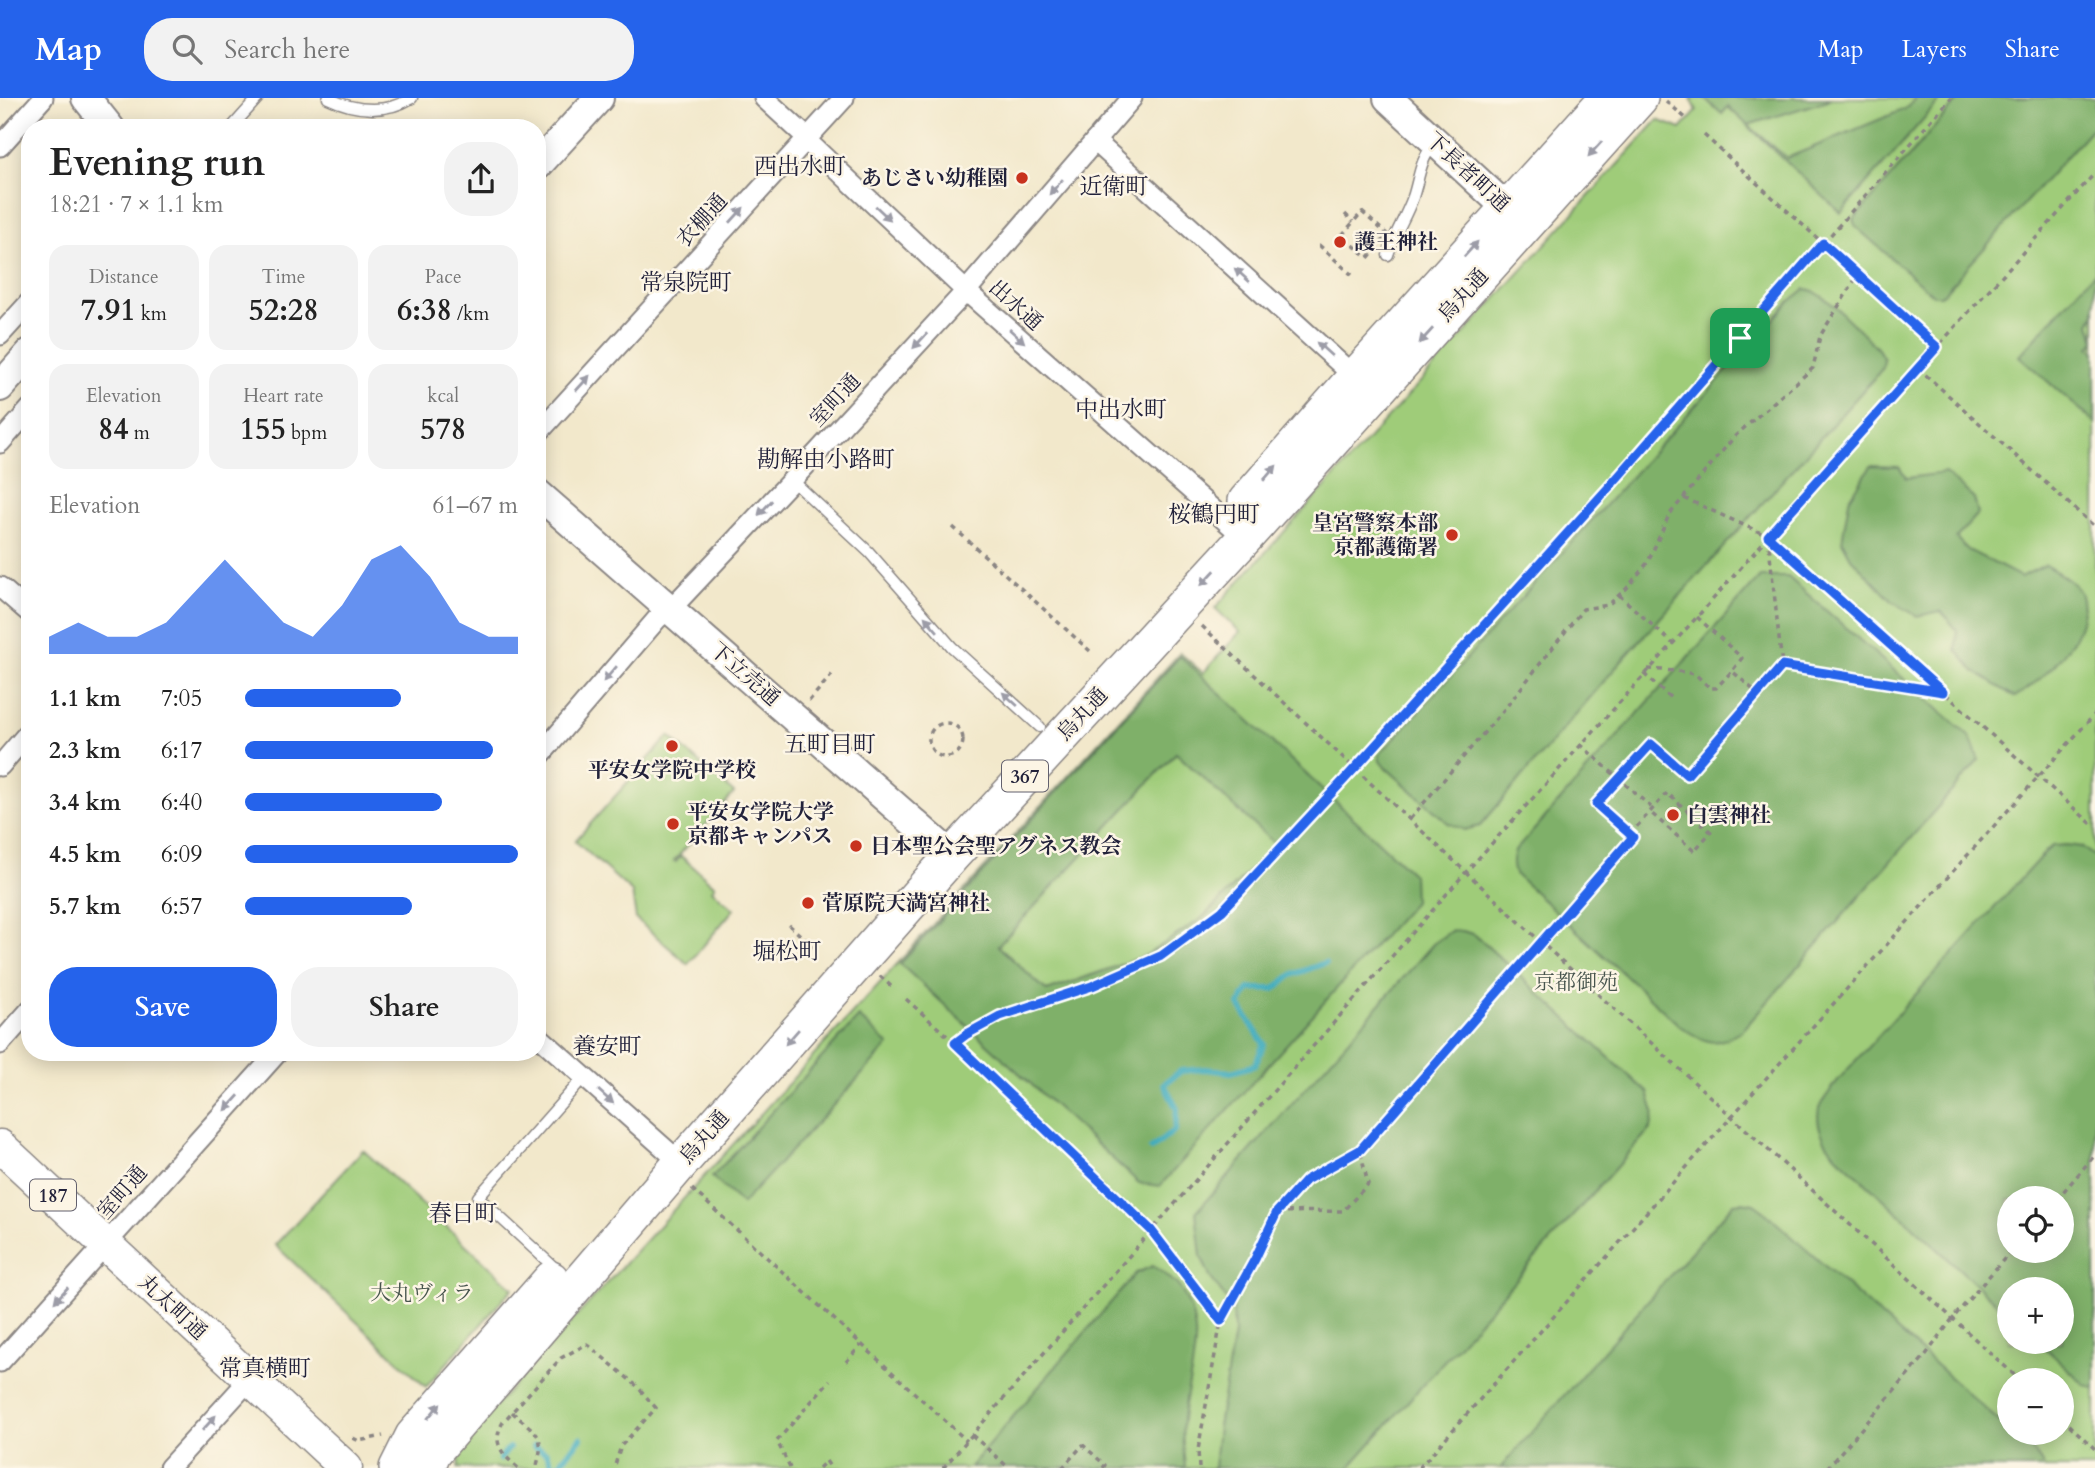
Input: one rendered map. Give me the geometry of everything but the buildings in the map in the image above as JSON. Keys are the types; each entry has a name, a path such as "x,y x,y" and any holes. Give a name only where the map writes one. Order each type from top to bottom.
{"highway":[{"name":"烏丸通","path":"944,848 1236,530 1517,217 1607,98"},
{"name":"烏丸通","path":"427,1468 433,1453 944,848 1040,727 1236,530 1355,377 1640,98"},
{"name":"烏丸通","path":"397,1468 413,1436 558,1270 676,1164"}],"main road":[{"name":"丸太町通","path":"0,1146 346,1468"}],"street":[{"path":"24,119 43,98"},
{"path":"86,98 103,119"},
{"path":"546,156 599,98"},
{"name":"出水通","path":"764,98 966,291 1236,530"},
{"name":"衣棚通","path":"546,423 844,98"},
{"name":"室町通","path":"546,749 657,620 792,480 966,291 1132,98"},
{"name":"下長者町通","path":"1388,98 1517,217"},
{"path":"0,146 21,123"},
{"path":"1095,141 1355,377"},
{"path":"0,335 21,312"},
{"path":"0,387 21,363"},
{"path":"0,443 21,419"},
{"name":"下立売通","path":"546,501 944,848"},
{"path":"0,587 21,605"},
{"path":"0,766 21,742"},
{"path":"0,1044 21,1020"},
{"path":"546,1043 676,1164"},
{"name":"室町通","path":"0,1363 270,1061"},
{"path":"169,1468 250,1379"}],"lane":[{"path":"239,119 258,98"},
{"path":"328,98 344,106 374,111 412,98"},
{"path":"1388,255 1394,235 1413,196 1424,154 1435,142"},
{"path":"792,480 869,552 952,647 1040,727"},
{"path":"558,1270 478,1197 584,1077"}],"path":[{"path":"1663,98 1688,120"},
{"path":"955,1043 1000,1016 1092,986 1161,956 1222,911 1619,476 1951,98"},
{"path":"1704,135 1937,347"},
{"path":"943,1468 1465,872 2095,173"},
{"path":"1362,212 1388,235 1368,258 1342,235 1353,222 1362,212"},
{"path":"1345,214 1353,222"},
{"path":"1319,245 1352,275"},
{"path":"1410,819 1507,706 1583,609 1608,605 1648,562 1669,515 1735,436 1813,368 1820,336 1858,275"},
{"path":"1918,368 2095,527"},
{"path":"1684,498 1768,536 2095,827"},
{"path":"953,527 1090,651"},
{"path":"1199,1468 1198,1450 1221,1321 1277,1212 1306,1180 1360,1150 1633,837 1596,804 1651,744 1687,775 1782,666 1768,536"},
{"path":"1619,595 1672,643"},
{"path":"1648,670 1695,674 1710,688 1716,688 1732,671 1742,658 1697,617"},
{"path":"1201,625 1542,943 2007,1368"},
{"path":"1782,666 1943,692"},
{"path":"804,707 835,671"},
{"path":"1732,671 1758,693"},
{"path":"1644,674 1672,699"},
{"path":"1419,1468 2095,714"},
{"path":"943,723 954,725 962,733 960,750 946,757 935,753 929,744 934,728 943,723"},
{"path":"1580,744 1619,779 1651,810 1694,851 1711,832 1667,793 1651,810 1630,834"},
{"path":"789,925 817,950"},
{"path":"873,970 894,989"},
{"path":"906,999 1151,1230 1221,1321"},
{"path":"1277,1212 1343,1211 1368,1184 1360,1150"},
{"path":"2068,1186 2095,1156"},
{"path":"676,1164 862,1345 967,1441"},
{"path":"1827,1468 1925,1356 1953,1318 2001,1263"},
{"path":"518,1468 505,1455 497,1436 503,1422 561,1358 587,1344 637,1386 656,1408 621,1446 614,1468"},
{"path":"846,1362 862,1345"},
{"path":"790,1468 777,1441 830,1380"},
{"path":"512,1412 538,1434 541,1447 536,1468"},
{"path":"2074,1429 2095,1449"},
{"path":"349,1436 359,1441 394,1434"},
{"path":"972,1435 1009,1468"},
{"path":"1062,1468 1083,1445 1104,1467 1110,1460"},
{"path":"820,1468 826,1461 831,1468"}],"green space":[{"name":"京都御苑","path":"1691,98 2095,98 2095,1468 458,1468 465,1439 1180,653 1203,673 1240,632 1215,608 1658,120 1681,129 1697,111"},
{"path":"1704,98 1830,98 1748,125 1787,158 1905,109 1916,98 1942,98 1841,213 1728,107 1722,114"},
{"path":"1960,98 2095,98 2095,125 1945,292 1933,295 1856,227 1853,220"},
{"path":"2095,272 2095,313 2090,323 2095,341 2090,347 2095,352 2095,423 2019,356"},
{"path":"1805,289 1822,296 1832,304 1878,349 1884,359 1883,368 1612,672 1480,826 1464,830 1448,823 1384,766 1379,755 1790,301"},
{"path":"1871,466 1899,467 1906,478 1945,473 1974,498 1978,514 1956,538 1968,550 2021,577 2045,565 2069,580 2080,592 2083,608 2081,623 2065,653 2040,678 2015,697 1975,672 1956,650 1957,630 1941,611 1917,616 1892,601 1851,558 1842,541 1849,500"},
{"path":"1760,577 1788,577 1970,737 1979,760 1743,1030 1725,1040 1712,1042 1681,1027 1515,874 1513,860 1515,851"},
{"path":"1180,656 1413,874 1414,902 1160,1186 1139,1183 900,964","holes":["1176,753 1276,845 1201,919 1145,956 1047,991 998,946"]},
{"path":"669,736 734,793 674,861 681,856 715,886 712,890 734,909 688,964 636,919 632,892 575,841"},
{"path":"2067,845 2082,847 2095,857 2095,1389 2085,1385 2074,1375 2074,1368 2067,1368 2052,1354 2074,1354 2074,1277 1997,1277 1997,1304 1837,1156 1824,1139 1818,1118 1821,1104 1838,1080 2052,846"},
{"path":"1451,931 1475,935 1648,1093 1654,1112 1651,1128 1349,1468 1214,1468 1218,1426 1234,1334 1233,1308 1210,1277 1201,1256 1196,1212 1434,943"},
{"path":"859,1017 889,1045 742,1204 712,1177"},
{"name":"大丸ヴィラ","path":"363,1150 513,1288 426,1387 275,1245"},
{"path":"1734,1203 1754,1204 1761,1209 1997,1419 1997,1445 2026,1445 2039,1458 2044,1468 1500,1468"},
{"path":"1153,1266 1179,1287 1193,1319 1194,1352 1182,1425 1185,1468 969,1468 1136,1273"}],"waterway":[{"path":"1151,1149 1175,1130 1177,1109 1164,1084 1181,1071 1205,1069 1231,1072 1255,1065 1264,1044 1239,1005 1249,989 1274,989 1292,975 1325,963"},
{"path":"534,1446 547,1453 553,1467 559,1464 581,1438"},
{"path":"500,1459 509,1448"}],"place":[{"name":"あじさい幼稚園","path":"1022,178"},
{"name":"護王神社","path":"1340,242"},
{"name":"皇宮警察本部 京都護衛署","path":"1452,535"},
{"name":"平安女学院中学校","path":"672,746"},
{"name":"白雲神社","path":"1673,815"},
{"name":"平安女学院大学 京都キャンパス","path":"673,824"},
{"name":"日本聖公会聖アグネス教会","path":"856,846"},
{"name":"菅原院天満宮神社","path":"808,903"}],"district":[{"name":"西出水町","path":"800,166"},
{"name":"近衛町","path":"1114,186"},
{"name":"常泉院町","path":"686,282"},
{"name":"中出水町","path":"1121,409"},
{"name":"勘解由小路町","path":"826,459"},
{"name":"桜鶴円町","path":"1214,514"},
{"name":"五町目町","path":"830,744"},
{"name":"堀松町","path":"787,951"},
{"name":"養安町","path":"607,1046"},
{"name":"春日町","path":"463,1213"},
{"name":"常真横町","path":"265,1368"}],"route":[{"path":"1823,243 1937,347 1768,536 1943,692 1782,666 1687,775 1651,744 1596,804 1633,837 1360,1150 1306,1180 1277,1212 1221,1321 1151,1230 955,1043 1000,1016 1092,986 1161,956 1222,911 1610,486 1740,338 1823,243"}]}
